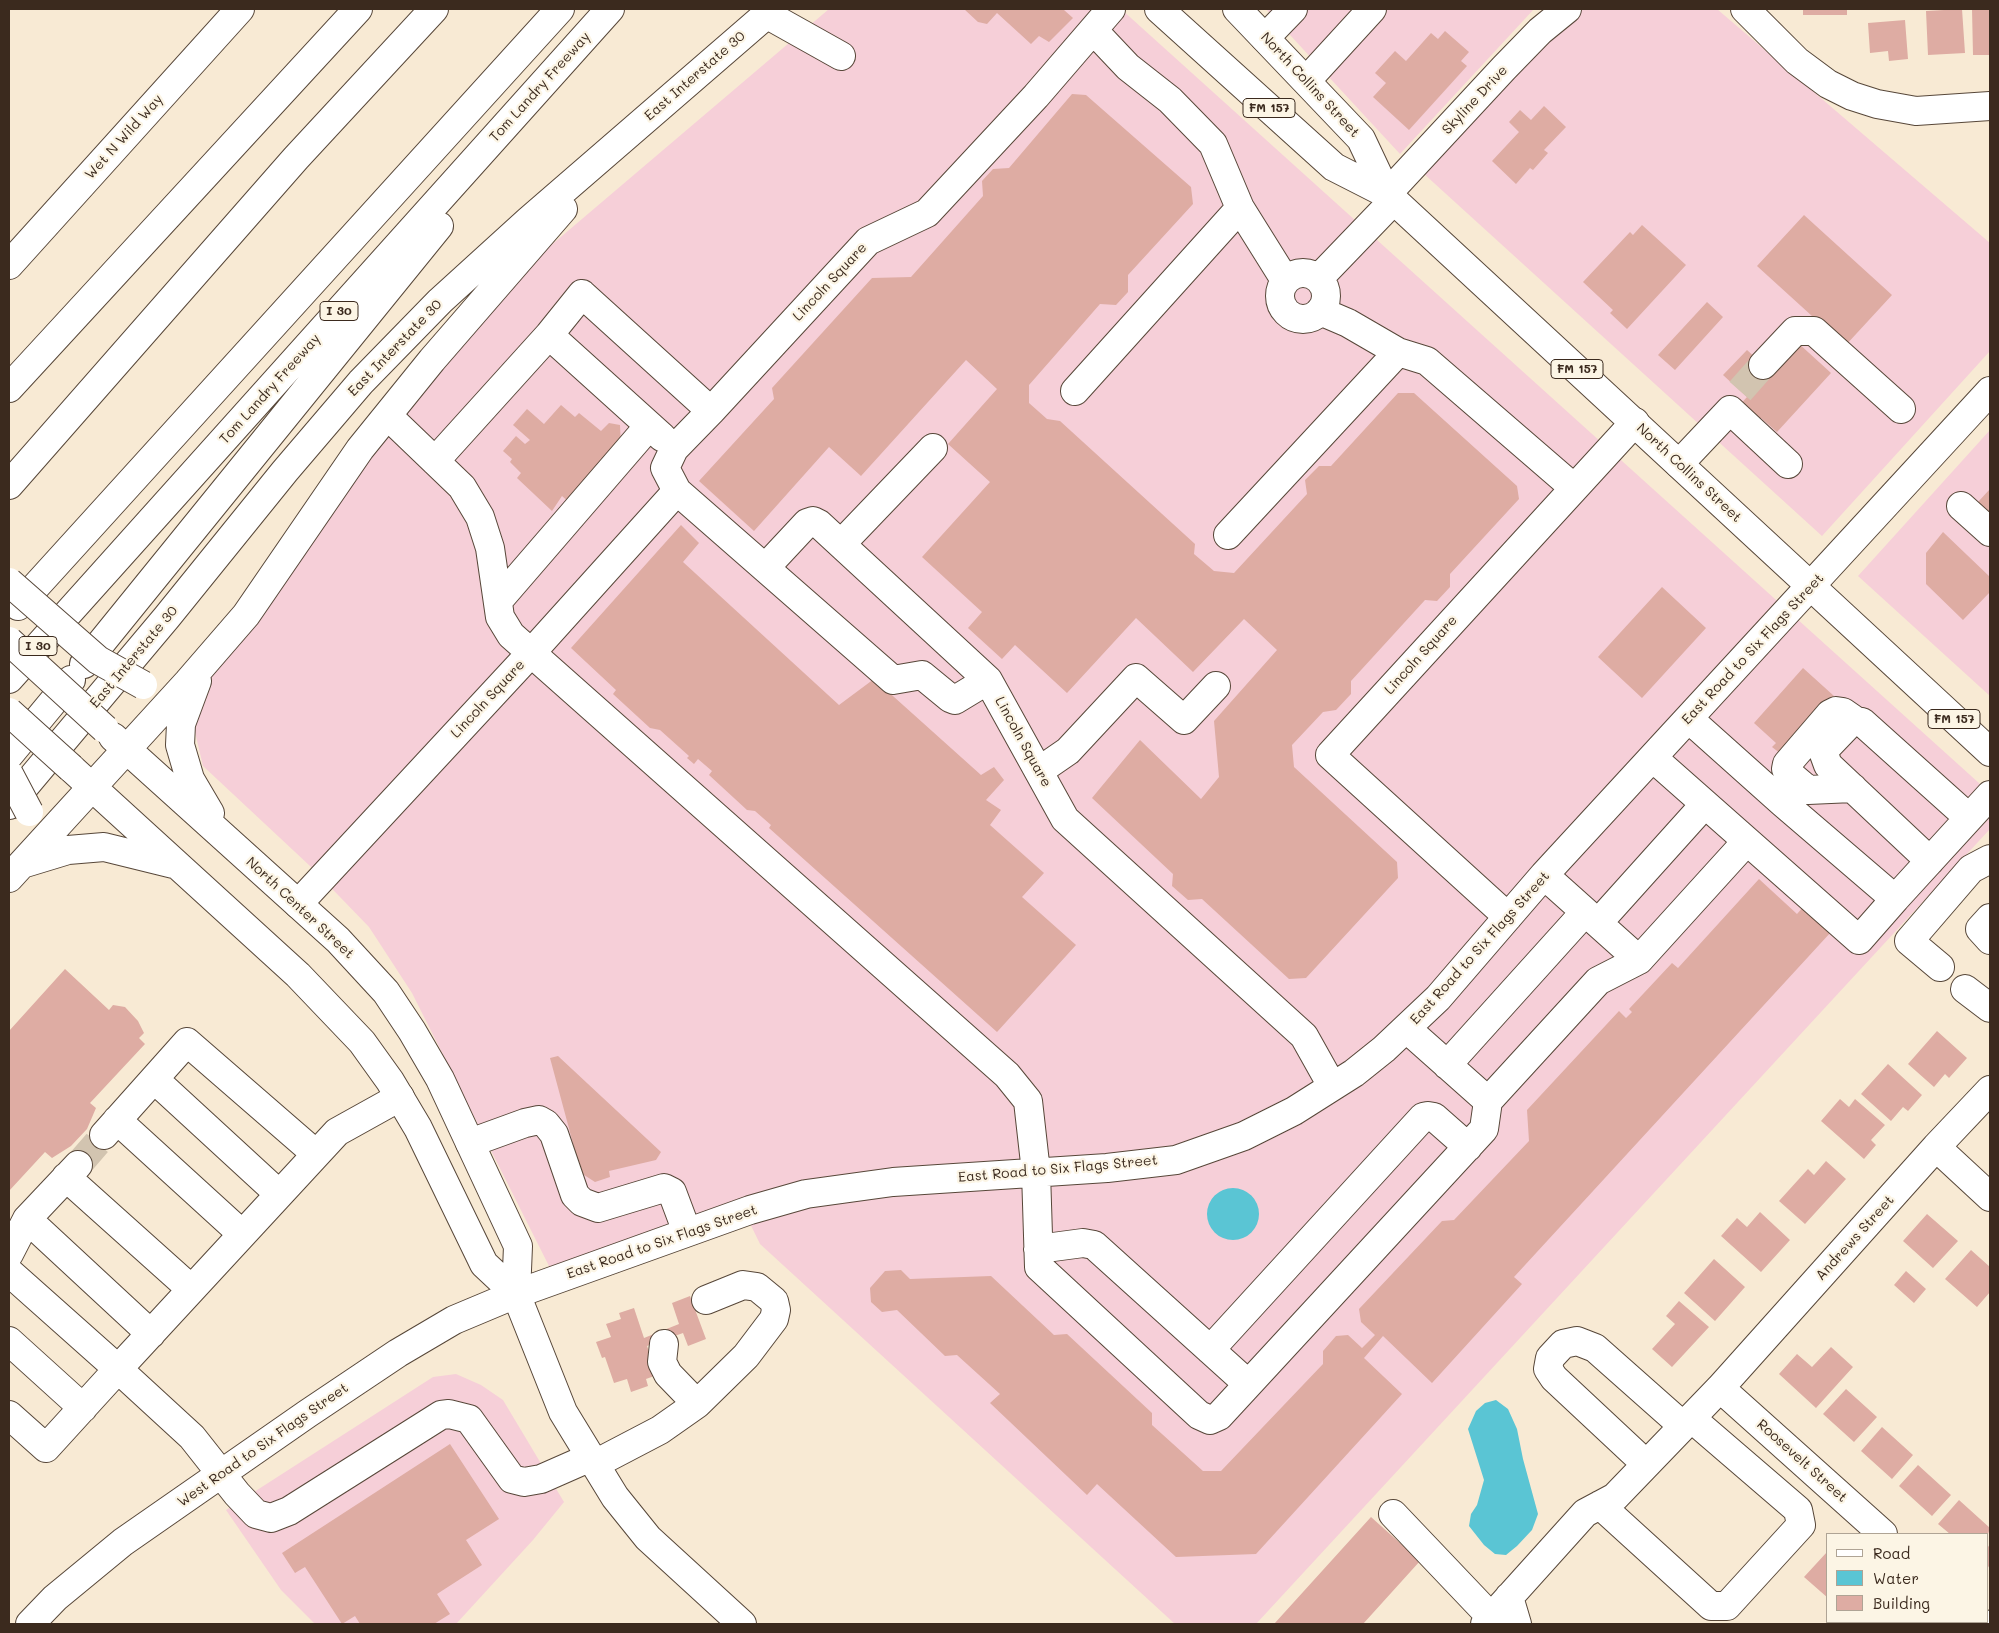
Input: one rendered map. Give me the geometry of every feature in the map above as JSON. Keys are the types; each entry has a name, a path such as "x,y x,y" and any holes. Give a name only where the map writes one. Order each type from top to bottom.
{"main road":[{"name":"Wet N Wild Way","path":"9,265 240,9"},
{"path":"9,388 358,9"},
{"path":"9,485 296,158 434,9"},
{"name":"I 30","path":"13,594 560,9"},
{"name":"Tom Landry Freeway","path":"9,678 610,9"},
{"path":"9,754 78,672 615,9"},
{"name":"Lincoln Square","path":"1111,9 1036,96 927,213 868,241 674,449 665,468 677,491 893,680 922,675 955,700 988,680 1065,819 1304,1036 1332,1086"},
{"name":"North Collins Street","path":"1159,9 1334,167 1390,197 1990,752"},
{"name":"North Collins Street","path":"1237,9 1361,139 1390,197"},
{"path":"1265,38 1293,9"},
{"path":"1306,80 1372,9"},
{"name":"Skyline Drive","path":"1319,278 1510,61 1540,30 1566,9"},
{"path":"1744,9 1797,61 1828,84 1852,96 1877,104 1916,111 1990,106"},
{"path":"769,12 841,56"},
{"name":"East Interstate 30","path":"19,808 68,735 167,617 284,471 361,382 440,301 528,221 769,12"},
{"path":"1093,30 1128,67 1170,100 1213,144 1240,208 1285,280"},
{"path":"15,871 197,673 246,615 360,449 432,360 632,131"},
{"path":"1075,392 1240,208"},
{"path":"1298,273 1312,274 1319,278 1323,284 1326,298 1320,312 1308,318 1300,319 1287,313 1280,301 1279,294 1285,280 1298,273"},
{"path":"435,461 549,335 582,294 711,411"},
{"path":"1320,312 1348,323 1398,352 1427,361 1574,488"},
{"path":"1763,365 1795,331 1814,330 1902,409"},
{"path":"549,335 674,449"},
{"path":"1228,535 1398,352"},
{"path":"9,397 43,353"},
{"name":"East Road to Six Flags Street","path":"516,1294 750,1210 806,1194 893,1182 1107,1168 1176,1160 1244,1136 1294,1111 1354,1073 1407,1029 1438,998 1544,875 1990,391"},
{"path":"1679,464 1735,400 1788,464"},
{"path":"388,416 462,487 480,517 490,548 500,617 511,635 1007,1076 1028,1101 1036,1172 1039,1267 1199,1415 1210,1420 1219,1416 1484,1129 1488,1101 1598,981 1639,960 1747,841"},
{"name":"Lincoln Square","path":"1508,918 1330,755 1635,422"},
{"path":"498,601 649,426"},
{"path":"842,544 933,448"},
{"name":"Lincoln Square","path":"298,904 531,653 677,491"},
{"path":"1961,506 1990,532"},
{"path":"765,568 807,523 813,521 819,524 988,680"},
{"path":"13,594 98,660 143,685 197,673"},
{"name":"North Center Street","path":"9,641 338,940 386,992 412,1031 440,1080 518,1246 516,1294 564,1412 616,1497 648,1538 742,1624"},
{"path":"197,673 181,724 180,745 190,779 226,840"},
{"path":"1039,771 1068,751 1136,678 1184,720 1216,686"},
{"path":"1853,788 1808,790 1788,773 1786,769 1787,764 1830,714 1836,711 1843,712 1856,721 1867,725 1969,818"},
{"name":"North Center Street","path":"9,712 298,975 362,1042 390,1081 428,1146 484,1264 516,1294"},
{"path":"1689,719 1895,899"},
{"path":"1856,721 1850,723 1826,748 1824,754 1828,765 1930,861"},
{"path":"1653,758 1859,940 1990,795"},
{"path":"9,774 19,808 32,823 32,836 29,848 15,871"},
{"path":"1447,1065 1591,917 1705,804"},
{"path":"15,871 68,850 104,847 177,865"},
{"path":"1940,967 1909,941 1971,870 1990,859"},
{"path":"1544,875 1639,960"},
{"path":"1990,918 1980,930 1990,940"},
{"path":"1965,989 1990,1008"},
{"path":"1407,1029 1488,1101"},
{"path":"242,1234 111,1128 188,1042 316,1154"},
{"path":"154,1079 279,1194"},
{"name":"Andrews Street","path":"1500,1616 1585,1513 1614,1497 1720,1388 1936,1147 1990,1090"},
{"path":"9,1415 46,1448 337,1132 400,1097"},
{"path":"1210,1350 1423,1118 1428,1116 1434,1117 1468,1147"},
{"path":"470,1143 525,1123 539,1120 546,1124 554,1134 575,1195 582,1202 598,1208 664,1188 672,1192 687,1232"},
{"path":"1936,1147 1990,1197"},
{"path":"9,1254 27,1220 73,1171 191,1289"},
{"path":"27,1220 151,1334"},
{"path":"1038,1249 1083,1243 1094,1245 1248,1384"},
{"path":"9,1272 192,1437 256,1514 271,1518 289,1511 441,1415 448,1414 469,1419 512,1479 524,1482 541,1480 636,1444 697,1404 746,1356 774,1319 776,1310 774,1301 757,1286 742,1285 706,1300"},
{"name":"West Road to Six Flags Street","path":"30,1624 55,1598 123,1542 307,1414 398,1353 454,1320 516,1294"},
{"path":"9,1341 83,1408"},
{"path":"1600,1505 1711,1606 1727,1606 1800,1524 1798,1510 1594,1348 1577,1341 1563,1344 1550,1358 1548,1369 1554,1378 1646,1464"},
{"path":"664,1344 662,1362 668,1374 697,1404"},
{"name":"Roosevelt Street","path":"1720,1388 1882,1533"},
{"path":"1393,1514 1500,1616"}],"shaded area":[{"path":"829,9 1121,9 1990,793 1990,829 1256,1624 1175,1624 760,1244 741,1205 554,1276 412,993 369,927 310,866 203,766 194,728 201,687 442,338"},
{"path":"1266,9 1534,9 1400,154"},
{"path":"1580,9 1717,9 1990,243 1990,351 1822,536 1423,173 1549,34"},
{"path":"1990,430 1990,696 1858,576"},
{"path":"456,1374 481,1385 503,1400 564,1502 533,1540 456,1624 315,1624 281,1590 226,1510 433,1377"}],"water":[{"path":"1233,1188 1243,1190 1251,1196 1257,1204 1259,1214 1257,1224 1251,1232 1243,1238 1233,1240 1223,1238 1215,1232 1209,1224 1207,1214 1209,1204 1215,1196 1223,1190"},
{"path":"1496,1400 1508,1409 1517,1429 1538,1514 1532,1530 1506,1555 1495,1554 1484,1545 1469,1526 1471,1514 1477,1505 1484,1480 1468,1429 1476,1411 1485,1403"}],"building":[{"path":"964,9 1065,9 1073,18 1049,42 1039,36 1031,44 997,13 987,24 978,22"},
{"path":"1803,9 1847,9 1847,15 1803,15"},
{"path":"1962,9 1965,53 1928,55 1926,11"},
{"path":"1972,9 1990,9 1990,55 1973,55"},
{"path":"1905,20 1908,59 1889,61 1888,51 1870,53 1868,23"},
{"path":"1445,31 1469,52 1461,61 1467,66 1409,130 1373,97 1386,83 1375,73 1395,51 1406,61 1431,33 1438,39"},
{"path":"1072,94 1086,95 1191,187 1193,204 1128,275 1128,292 1116,305 1100,304 1029,385 1029,403 1047,419 1060,421 1195,544 1194,554 1214,571 1234,573 1307,494 1305,480 1319,466 1331,466 1398,393 1414,393 1517,486 1519,499 1450,574 1450,587 1437,601 1425,600 1351,681 1351,694 1336,710 1323,712 1292,745 1294,767 1397,862 1398,878 1306,978 1289,979 1202,899 1188,900 1172,886 1173,874 1092,798 1140,740 1201,799 1219,777 1214,721 1277,650 1244,619 1193,672 1136,618 1067,693 1015,645 1002,659 968,628 982,612 922,557 990,482 948,444 997,389 966,360 861,476 829,447 754,531 699,481 774,399 772,388 872,278 911,277 983,196 982,181 993,169 1009,168"},
{"path":"1544,106 1566,127 1544,150 1548,153 1533,170 1530,168 1516,184 1492,161 1519,132 1509,122 1520,110 1531,120"},
{"path":"1804,215 1892,295 1845,346 1757,266"},
{"path":"1642,225 1686,265 1627,329 1610,313 1613,310 1583,282 1630,232 1633,235"},
{"path":"1707,302 1723,317 1675,370 1658,355"},
{"path":"1797,342 1831,373 1777,432 1761,418 1755,424 1737,408 1747,397 1723,375 1747,350 1770,371"},
{"path":"561,405 575,417 579,413 601,431 609,423 620,425 621,448 571,504 562,496 552,511 517,478 521,473 510,462 512,459 503,451 516,436 525,444 530,440 513,425 527,409 544,424"},
{"path":"1990,489 1990,513 1978,502"},
{"path":"681,525 699,543 683,562 839,705 874,679 981,775 994,767 1004,780 986,800 1001,810 990,825 1044,873 1022,897 1076,945 997,1032 769,828 771,825 755,811 747,810 709,775 712,771 698,759 694,764 687,758 689,756 660,730 650,728 613,694 616,690 571,648"},
{"path":"1943,532 1990,577 1990,592 1963,620 1926,584 1926,553"},
{"path":"1662,587 1706,628 1642,698 1598,657"},
{"path":"1803,668 1834,696 1781,754 1772,747 1776,743 1754,723"},
{"path":"1759,879 1797,914 1804,906 1831,932 1514,1277 1522,1284 1432,1383 1383,1336 1364,1358 1402,1394 1256,1554 1176,1557 1097,1484 1087,1495 990,1403 1000,1394 957,1355 945,1356 897,1310 882,1312 871,1302 870,1288 885,1271 901,1270 910,1279 991,1276 1054,1335 1067,1334 1152,1413 1152,1425 1203,1471 1221,1471 1323,1364 1323,1351 1336,1336 1348,1335 1362,1348 1375,1335 1361,1322 1359,1309 1442,1221 1454,1220 1529,1141 1527,1110 1619,1011 1626,1018 1632,1012 1629,1009 1672,963 1678,968"},
{"path":"65,969 109,1010 113,1005 125,1007 138,1021 144,1033 139,1038 145,1044 90,1103 96,1108 87,1129 71,1146 52,1158 45,1152 9,1191 9,1031"},
{"path":"1937,1031 1967,1058 1949,1078 1945,1074 1934,1087 1908,1064"},
{"path":"558,1056 661,1152 656,1160 609,1171 610,1177 595,1182 581,1173 550,1058"},
{"path":"1888,1064 1922,1095 1908,1111 1903,1107 1891,1121 1861,1094"},
{"path":"1840,1099 1849,1107 1855,1099 1885,1125 1871,1140 1876,1145 1864,1159 1821,1121"},
{"path":"1826,1161 1846,1179 1805,1224 1779,1201 1808,1169 1814,1175"},
{"path":"1760,1212 1790,1240 1761,1272 1721,1236 1737,1218 1747,1227"},
{"path":"1927,1214 1958,1241 1933,1268 1903,1241"},
{"path":"1971,1250 1990,1267 1990,1292 1977,1307 1945,1279"},
{"path":"1714,1259 1745,1287 1715,1321 1684,1293"},
{"path":"1906,1271 1926,1289 1914,1303 1894,1285"},
{"path":"690,1296 706,1339 688,1346 683,1333 647,1346 657,1375 646,1379 648,1386 631,1392 627,1379 614,1383 605,1357 602,1358 596,1342 611,1337 606,1324 621,1319 619,1313 634,1308 644,1338 679,1324 672,1303"},
{"path":"1679,1301 1709,1327 1672,1367 1652,1349 1675,1324 1666,1316"},
{"path":"1831,1347 1853,1367 1816,1408 1779,1374 1797,1354 1812,1367"},
{"path":"1846,1389 1877,1417 1854,1442 1823,1414"},
{"path":"1882,1427 1913,1455 1892,1479 1861,1451"},
{"path":"450,1444 499,1519 466,1540 482,1565 437,1594 450,1614 434,1624 360,1624 355,1616 342,1624 305,1567 295,1573 282,1553"},
{"path":"1918,1465 1951,1495 1932,1516 1899,1486"},
{"path":"1959,1500 1990,1528 1988,1533 1949,1533 1938,1524"},
{"path":"1371,1517 1420,1561 1363,1624 1274,1624"},
{"path":"1990,1544 1990,1569 1989,1568"},
{"path":"1826,1553 1826,1596 1804,1577"}],"tunnel":[{"path":"1740,391 1763,365"},
{"path":"79,1164 104,1135"}]}
